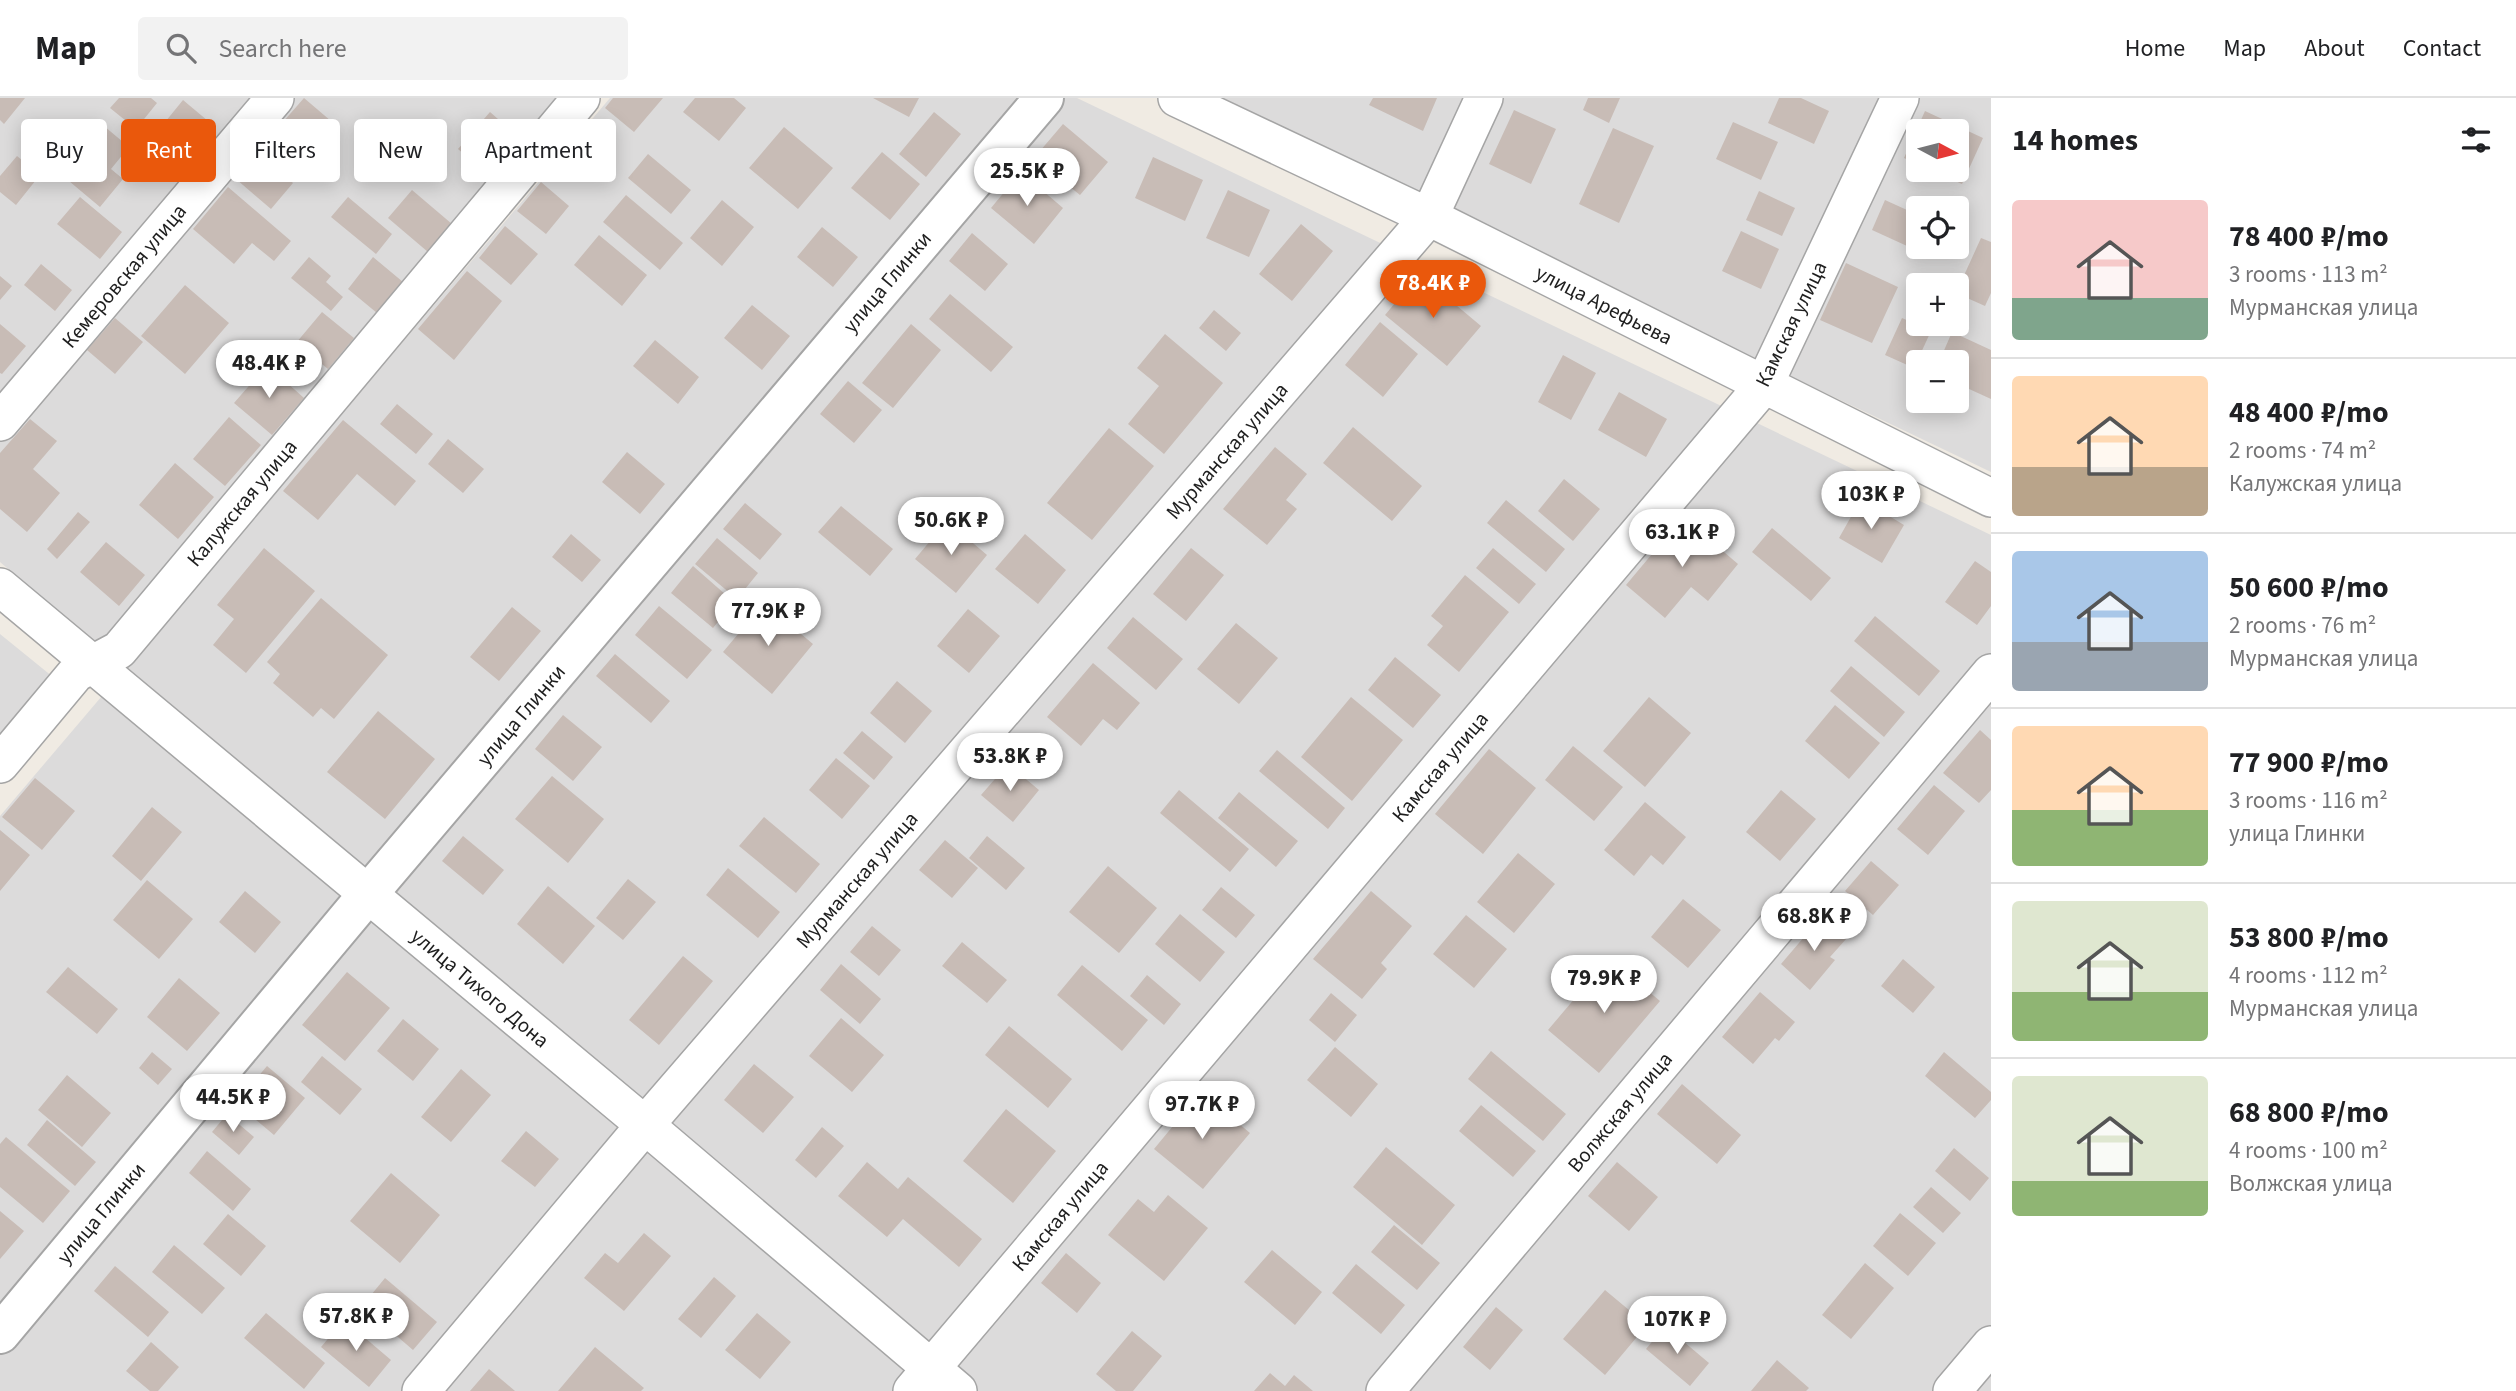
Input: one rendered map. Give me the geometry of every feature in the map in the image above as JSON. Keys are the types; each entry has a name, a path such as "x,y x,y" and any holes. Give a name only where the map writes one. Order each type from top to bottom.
{"street":[{"name":"Кемеровская улица","path":"0,422 275,98"},
{"name":"Калужская улица","path":"0,764 76,673 119,650 581,98"},
{"name":"улица Глинки","path":"0,1334 368,894 1044,98"},
{"name":"улица Арефьева","path":"1177,98 1429,216 1991,498"},
{"name":"Мурманская улица","path":"421,1391 645,1125 1429,216 1484,98"},
{"name":"Камская улица","path":"934,1383 1764,385 1900,98"},
{"name":"улица Тихого Дона","path":"0,587 645,1125 934,1383"},
{"name":"Волжская улица","path":"1385,1391 1991,673"},
{"path":"1952,1391 1991,1345"}],"shaded area":[{"path":"0,98 558,98 540,119 461,119 461,182 488,182 100,647 0,562"},
{"path":"610,98 1077,98 1991,535 1991,1391 0,1391 0,816 539,182 616,182 616,119 592,119"},
{"path":"1208,98 1991,98 1991,472"},
{"path":"0,634 53,677 0,740"}],"building":[{"path":"0,98 25,98 4,124 0,120"},
{"path":"119,98 151,98 157,103 144,119 124,119 110,108"},
{"path":"304,98 329,119 286,119"},
{"path":"613,98 663,98 634,132 605,108"},
{"path":"695,98 734,98 746,108 719,141 683,112"},
{"path":"873,98 919,98 909,117"},
{"path":"1373,98 1437,98 1423,131 1369,105"},
{"path":"1588,98 1620,98 1609,123 1583,110"},
{"path":"1779,98 1801,98 1829,111 1814,144 1768,123"},
{"path":"183,100 206,119 168,119"},
{"path":"1514,110 1556,129 1531,184 1489,164"},
{"path":"1925,111 1942,119 1921,119"},
{"path":"490,112 498,119 484,119"},
{"path":"934,112 961,134 926,177 899,154"},
{"path":"1733,122 1778,142 1761,180 1716,159"},
{"path":"1063,124 1108,162 1080,195 1034,158"},
{"path":"784,127 833,168 798,209 749,168"},
{"path":"1613,128 1654,146 1619,223 1579,204"},
{"path":"107,129 121,140 121,157 111,169 121,177 121,181 100,207 70,182 107,182"},
{"path":"1969,131 1983,138 1969,169"},
{"path":"882,152 920,184 890,220 851,188"},
{"path":"648,154 691,190 671,214 628,178"},
{"path":"17,156 21,159 21,182 34,182 16,205 0,192 0,176"},
{"path":"1153,157 1203,180 1185,221 1135,198"},
{"path":"1021,172 1063,208 1034,244 991,208"},
{"path":"240,182 292,182 271,209"},
{"path":"541,182 569,206 546,234 517,211"},
{"path":"228,187 291,241 274,261 252,243 234,264 193,229"},
{"path":"412,190 452,224 428,252 388,218"},
{"path":"1228,190 1270,210 1249,257 1206,238"},
{"path":"1759,191 1795,208 1782,236 1746,220"},
{"path":"626,195 683,243 660,270 603,222"},
{"path":"80,197 122,232 100,259 57,224"},
{"path":"348,197 392,234 376,254 331,217"},
{"path":"722,200 754,227 722,266 690,238"},
{"path":"1885,200 1906,210 1906,246 1872,230"},
{"path":"1301,224 1333,251 1292,301 1259,274"},
{"path":"505,226 538,254 511,285 479,258"},
{"path":"822,227 858,257 833,287 797,257"},
{"path":"1741,231 1779,249 1761,289 1722,271"},
{"path":"972,233 1008,264 985,291 949,261"},
{"path":"599,235 647,275 622,306 574,265"},
{"path":"1981,238 1991,242 1991,293 1985,306 1969,299 1969,273 1965,273"},
{"path":"309,257 331,276 326,282 343,297 331,311 291,278"},
{"path":"373,257 403,282 377,313 348,289"},
{"path":"1846,263 1898,287 1872,343 1820,320"},
{"path":"41,264 72,290 55,311 24,285"},
{"path":"467,271 502,301 454,360 418,329"},
{"path":"1419,274 1481,326 1447,366 1385,315"},
{"path":"0,276 12,286 0,300"},
{"path":"185,285 229,323 185,374 141,336"},
{"path":"950,294 1013,347 991,372 929,319"},
{"path":"752,305 790,336 762,370 724,338"},
{"path":"1214,310 1241,333 1226,351 1199,328"},
{"path":"322,312 354,338 328,369 296,343"},
{"path":"115,318 143,342 115,374 87,350"},
{"path":"1902,318 1906,320 1906,336 1929,336 1922,350 1906,350 1906,364 1885,355"},
{"path":"1380,322 1418,354 1383,397 1345,365"},
{"path":"0,324 26,346 2,374 0,373"},
{"path":"911,324 941,350 893,408 862,383"},
{"path":"1165,334 1223,383 1164,454 1128,424 1159,386 1137,368"},
{"path":"1950,336 1961,336 1991,350 1991,399 1969,389 1969,350 1944,350"},
{"path":"655,340 699,377 678,404 633,366"},
{"path":"1563,355 1596,373 1571,420 1538,402"},
{"path":"267,365 304,398 272,435 234,403"},
{"path":"848,381 882,410 854,443 820,414"},
{"path":"1619,392 1667,419 1646,457 1598,430"},
{"path":"397,404 433,434 416,454 380,424"},
{"path":"229,417 261,445 225,486 193,459"},
{"path":"30,419 57,441 33,469 60,493 27,532 0,509 0,453"},
{"path":"343,420 416,481 395,506 357,474 318,520 283,491"},
{"path":"1353,427 1422,486 1392,521 1323,463"},
{"path":"1109,428 1154,466 1092,540 1047,503"},
{"path":"448,439 484,469 463,493 428,464"},
{"path":"1275,447 1307,474 1286,500 1297,509 1267,545 1223,509"},
{"path":"627,452 665,484 640,514 602,482"},
{"path":"175,463 214,497 178,539 139,505"},
{"path":"1564,479 1600,509 1573,541 1538,511"},
{"path":"1861,499 1904,525 1882,563 1839,538"},
{"path":"1506,500 1565,549 1546,572 1487,523"},
{"path":"745,503 782,534 760,560 723,529"},
{"path":"841,506 893,549 870,576 818,532"},
{"path":"78,512 90,522 57,559 47,549"},
{"path":"1683,517 1738,564 1708,601 1691,587 1665,618 1626,585"},
{"path":"947,521 987,555 956,593 915,559"},
{"path":"1772,528 1831,578 1811,601 1752,552"},
{"path":"571,534 601,560 582,582 552,557"},
{"path":"1025,534 1066,570 1038,604 995,569"},
{"path":"717,538 758,573 737,599 695,564"},
{"path":"106,542 145,575 119,606 80,572"},
{"path":"264,548 315,591 246,673 213,645 234,619 217,605"},
{"path":"1191,548 1224,575 1186,621 1153,594"},
{"path":"1493,548 1536,584 1519,604 1476,568"},
{"path":"1975,561 1991,572 1991,606 1977,625 1945,602"},
{"path":"693,566 734,602 713,628 671,593"},
{"path":"1465,575 1509,612 1459,672 1427,645 1443,626 1431,616"},
{"path":"321,598 388,655 334,719 321,708 313,717 273,683 280,674 267,662"},
{"path":"764,603 813,644 772,694 723,652"},
{"path":"659,606 712,650 687,679 635,635"},
{"path":"512,607 541,631 499,681 470,657"},
{"path":"968,609 1000,636 969,673 937,646"},
{"path":"1875,616 1940,671 1919,696 1854,641"},
{"path":"1133,617 1183,659 1156,690 1107,648"},
{"path":"1236,623 1278,658 1239,704 1197,669"},
{"path":"615,654 670,701 651,723 596,676"},
{"path":"1395,657 1441,695 1413,728 1368,690"},
{"path":"1093,663 1140,703 1117,730 1103,719 1081,746 1047,717"},
{"path":"1851,666 1905,712 1884,737 1830,691"},
{"path":"897,681 932,711 905,743 870,713"},
{"path":"1351,697 1403,740 1352,801 1301,757"},
{"path":"1649,697 1691,733 1645,787 1603,751"},
{"path":"1835,705 1880,743 1849,779 1805,741"},
{"path":"378,711 435,759 385,819 327,772"},
{"path":"563,715 602,747 573,781 535,749"},
{"path":"1980,730 1991,740 1991,790 1979,803 1943,773"},
{"path":"862,731 893,757 874,780 843,753"},
{"path":"1573,746 1623,787 1594,821 1545,780"},
{"path":"1489,749 1536,788 1483,854 1435,814"},
{"path":"1277,750 1345,808 1328,829 1259,771"},
{"path":"836,758 870,786 842,819 809,790"},
{"path":"1008,764 1039,790 1013,822 981,795"},
{"path":"552,776 604,819 568,863 515,819"},
{"path":"35,778 75,811 42,850 2,817"},
{"path":"1934,785 1965,811 1928,855 1897,829"},
{"path":"1179,790 1249,849 1230,872 1160,813"},
{"path":"1781,790 1816,819 1780,861 1746,832"},
{"path":"1239,792 1298,841 1276,867 1218,818"},
{"path":"1645,802 1686,837 1663,865 1651,855 1634,876 1604,850"},
{"path":"152,807 182,832 141,881 112,856"},
{"path":"764,817 820,864 796,893 739,846"},
{"path":"0,830 30,855 0,891"},
{"path":"463,836 504,870 483,895 442,861"},
{"path":"987,836 1025,868 1006,890 969,858"},
{"path":"945,840 978,868 952,898 919,870"},
{"path":"1518,853 1555,884 1514,933 1477,902"},
{"path":"1871,861 1899,885 1873,915 1845,891"},
{"path":"1108,866 1157,908 1119,953 1069,912"},
{"path":"728,868 780,912 758,938 706,895"},
{"path":"628,879 656,902 623,940 596,918"},
{"path":"147,880 193,919 159,959 113,920"},
{"path":"548,886 595,926 563,964 517,924"},
{"path":"1221,887 1255,915 1236,938 1202,910"},
{"path":"245,891 281,922 255,953 219,922"},
{"path":"1371,891 1412,926 1381,963 1387,969 1362,999 1313,959"},
{"path":"1683,899 1721,930 1688,968 1651,937"},
{"path":"1180,914 1225,952 1200,982 1155,944"},
{"path":"1466,915 1507,949 1474,988 1433,954"},
{"path":"1822,916 1847,938 1830,957 1835,960 1810,990 1781,964"},
{"path":"872,926 901,950 879,976 850,952"},
{"path":"962,942 1007,980 987,1003 942,966"},
{"path":"683,956 713,981 659,1045 629,1020"},
{"path":"1609,958 1660,1001 1599,1073 1548,1030"},
{"path":"1903,959 1935,987 1913,1013 1881,986"},
{"path":"841,964 881,999 860,1024 820,990"},
{"path":"1082,965 1148,1020 1122,1051 1057,995"},
{"path":"68,967 118,1009 97,1034 46,992"},
{"path":"347,972 390,1008 345,1061 302,1025"},
{"path":"1147,975 1181,1004 1164,1025 1130,996"},
{"path":"179,978 220,1013 187,1051 147,1017"},
{"path":"1760,992 1795,1022 1779,1041 1775,1038 1753,1064 1722,1037"},
{"path":"1331,993 1357,1015 1335,1042 1309,1020"},
{"path":"841,1018 884,1055 852,1092 809,1056"},
{"path":"403,1019 439,1049 413,1081 377,1051"},
{"path":"1009,1026 1072,1079 1048,1108 985,1055"},
{"path":"1335,1047 1378,1084 1351,1117 1307,1080"},
{"path":"1491,1051 1566,1114 1543,1141 1468,1079"},
{"path":"152,1052 172,1069 158,1085 139,1068"},
{"path":"1944,1052 1991,1092 1991,1100 1975,1118 1925,1076"},
{"path":"322,1056 362,1089 340,1115 301,1082"},
{"path":"754,1064 794,1097 763,1133 724,1100"},
{"path":"267,1066 305,1098 274,1135 236,1103"},
{"path":"461,1069 491,1095 451,1142 421,1117"},
{"path":"67,1075 111,1113 82,1147 38,1110"},
{"path":"1682,1084 1741,1135 1717,1164 1657,1114"},
{"path":"1201,1092 1250,1133 1203,1189 1154,1149"},
{"path":"1481,1105 1536,1151 1513,1177 1459,1131"},
{"path":"1006,1109 1056,1151 1013,1203 963,1161"},
{"path":"227,1114 254,1137 239,1155 212,1132"},
{"path":"47,1120 96,1162 75,1186 27,1145"},
{"path":"822,1127 844,1146 816,1178 795,1160"},
{"path":"526,1131 559,1159 535,1187 501,1161"},
{"path":"6,1137 70,1191 43,1223 0,1187 0,1144"},
{"path":"1386,1147 1455,1205 1422,1245 1353,1187"},
{"path":"1954,1148 1989,1178 1970,1201 1935,1171"},
{"path":"207,1151 251,1189 233,1211 189,1173"},
{"path":"867,1162 898,1189 908,1177 982,1239 959,1267 903,1219 887,1237 838,1196"},
{"path":"1617,1162 1658,1197 1629,1231 1588,1196"},
{"path":"391,1173 440,1215 400,1263 350,1221"},
{"path":"1931,1187 1961,1213 1943,1233 1913,1207"},
{"path":"1168,1195 1208,1228 1164,1281 1108,1235 1138,1199 1154,1212"},
{"path":"0,1211 24,1231 0,1259"},
{"path":"1900,1213 1936,1243 1908,1276 1873,1246"},
{"path":"228,1214 266,1246 241,1276 203,1244"},
{"path":"1394,1225 1440,1263 1417,1290 1371,1252"},
{"path":"644,1233 671,1256 624,1311 584,1278 605,1253 618,1263"},
{"path":"174,1245 225,1288 202,1314 152,1272"},
{"path":"1272,1250 1322,1292 1295,1325 1244,1282"},
{"path":"1066,1253 1101,1283 1077,1313 1041,1283"},
{"path":"1865,1263 1894,1288 1851,1339 1822,1315"},
{"path":"1356,1264 1405,1305 1381,1334 1332,1293"},
{"path":"115,1266 169,1312 148,1337 94,1291"},
{"path":"714,1277 736,1296 701,1338 678,1319"},
{"path":"385,1278 437,1322 413,1350 362,1306"},
{"path":"1605,1290 1647,1325 1605,1375 1563,1339"},
{"path":"1496,1307 1523,1330 1490,1370 1463,1347"},
{"path":"266,1313 325,1363 304,1389 244,1338"},
{"path":"757,1313 791,1342 760,1379 725,1350"},
{"path":"344,1320 391,1360 369,1387 321,1347"},
{"path":"1665,1326 1709,1363 1690,1386 1646,1349"},
{"path":"1132,1331 1162,1356 1133,1391 1116,1391 1096,1374"},
{"path":"151,1342 179,1367 158,1391 150,1391 126,1371"},
{"path":"595,1347 644,1388 641,1391 558,1391"},
{"path":"1777,1360 1809,1388 1806,1391 1751,1391"},
{"path":"489,1369 515,1391 470,1391"},
{"path":"1270,1373 1285,1386 1294,1375 1313,1391 1254,1391"}]}
